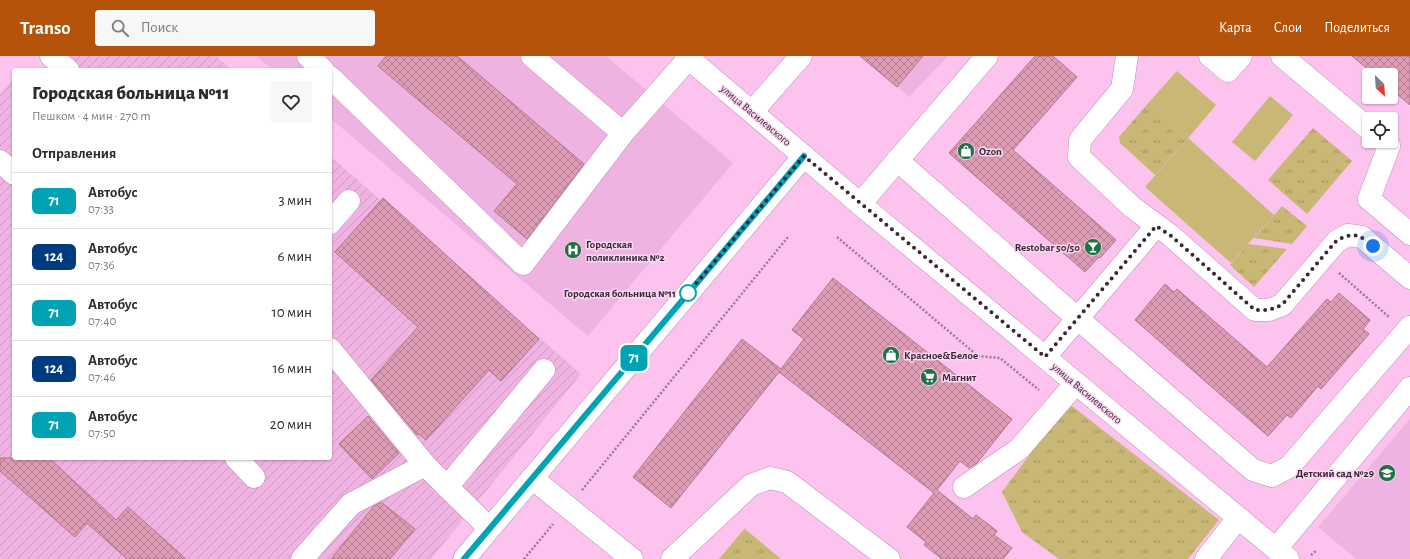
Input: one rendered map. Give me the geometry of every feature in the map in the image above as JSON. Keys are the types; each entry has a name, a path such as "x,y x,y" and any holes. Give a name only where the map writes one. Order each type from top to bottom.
{"street":[{"path":"51,56 66,68"},
{"path":"308,56 321,68"},
{"path":"532,56 623,133"},
{"path":"752,112 800,56"},
{"path":"860,204 987,56"},
{"path":"1127,56 1122,89 1080,140 1079,157 1132,207 1170,235 1255,310 1269,310 1282,305 1337,240 1348,235 1362,237 1410,278"},
{"path":"1210,56 1228,71 1241,56"},
{"path":"1282,56 1362,123"},
{"path":"332,79 523,264 623,133 687,57"},
{"name":"улица Василевского","path":"687,57 860,204 1282,554"},
{"path":"1388,148 1369,199 1410,234"},
{"path":"464,559 804,156"},
{"path":"897,160 1253,470 1272,476 1289,467 1408,329"},
{"path":"332,221 349,201"},
{"path":"1045,357 1156,226"},
{"path":"332,351 425,465 489,528"},
{"path":"447,487 544,370"},
{"path":"964,486 1019,449 1076,383"},
{"path":"1282,554 1410,388"},
{"path":"238,460 254,477"},
{"path":"302,559 351,504 425,465"},
{"path":"532,478 632,559"},
{"path":"672,559 751,485 770,478 787,482 888,559"},
{"path":"1206,559 1238,518"}],"path":[{"path":"524,559 788,237"},
{"path":"837,237 978,356 1000,358 1056,405"},
{"path":"1322,258 1408,329"}],"shaded area":[{"path":"69,56 216,56 230,68 58,68"},
{"name":"Городская поликлиника №2","path":"256,56 606,56 733,163 588,336 332,120 332,68 271,68"},
{"path":"863,56 948,56 909,97"},
{"path":"12,80 12,460 332,460 332,158 581,374 431,559 0,559 0,94"},
{"name":"Детский сад №29","path":"1410,419 1410,559 1356,559 1318,527"}],"green space":[{"path":"1177,71 1216,105 1189,137 1150,101"},
{"path":"1270,96 1293,115 1255,161 1232,142"},
{"path":"1150,101 1189,137 1155,175 1120,143 1119,137"},
{"path":"1313,128 1352,161 1307,214 1268,180"},
{"path":"1188,138 1274,215 1231,263 1145,187"},
{"path":"1282,206 1307,226 1292,244 1254,238"},
{"path":"1248,244 1287,249 1254,287 1230,265"},
{"path":"1068,403 1219,520 1188,559 1059,559 1022,532 1002,492"},
{"path":"745,529 781,559 719,559"}],"building":[{"path":"386,56 457,56 584,164 527,239 494,211 517,184 378,66"},
{"path":"860,56 923,56 897,87"},
{"path":"1035,56 1053,56 1077,77 1013,150 1116,240 1085,272 949,153"},
{"path":"1352,56 1410,56 1410,105 1398,95 1398,68 1367,68"},
{"path":"383,198 539,339 501,381 489,370 426,440 419,434 417,435 371,380 418,327 335,252"},
{"path":"833,278 1012,419 977,463 969,468 960,461 937,490 973,519 976,515 997,531 994,535 1012,548 1003,559 942,559 924,545 926,542 907,527 934,493 779,372 671,508 633,477 742,339 781,369 804,339 792,330"},
{"path":"1165,284 1174,292 1177,289 1267,367 1327,299 1331,302 1339,293 1370,320 1363,329 1369,334 1321,389 1318,386 1291,418 1287,415 1268,436 1135,320"},
{"path":"368,416 399,453 372,479 339,444"},
{"path":"0,458 12,458 12,460 51,460 116,520 128,507 186,559 127,559 87,523 75,537 0,471"},
{"path":"381,502 415,529 390,559 331,559 373,507"}],"bus line":[{"name":"71","path":"464,559 804,156"}],"place":[{"name":"Ozon","path":"966,151"},
{"name":"Restobar 50/50","path":"1093,247"},
{"name":"Городская поликлиника №2","path":"573,250"},
{"name":"Городская больница №11","path":"688,293"},
{"name":"Красное&Белое","path":"891,355"},
{"name":"Магнит","path":"929,377"},
{"name":"Детский сад №29","path":"1387,473"}],"route":[{"path":"688,293 683,299 804,156 1045,357 1156,226 1170,235 1255,310 1269,310 1282,305 1337,240 1348,235 1362,237 1373,246"}]}
